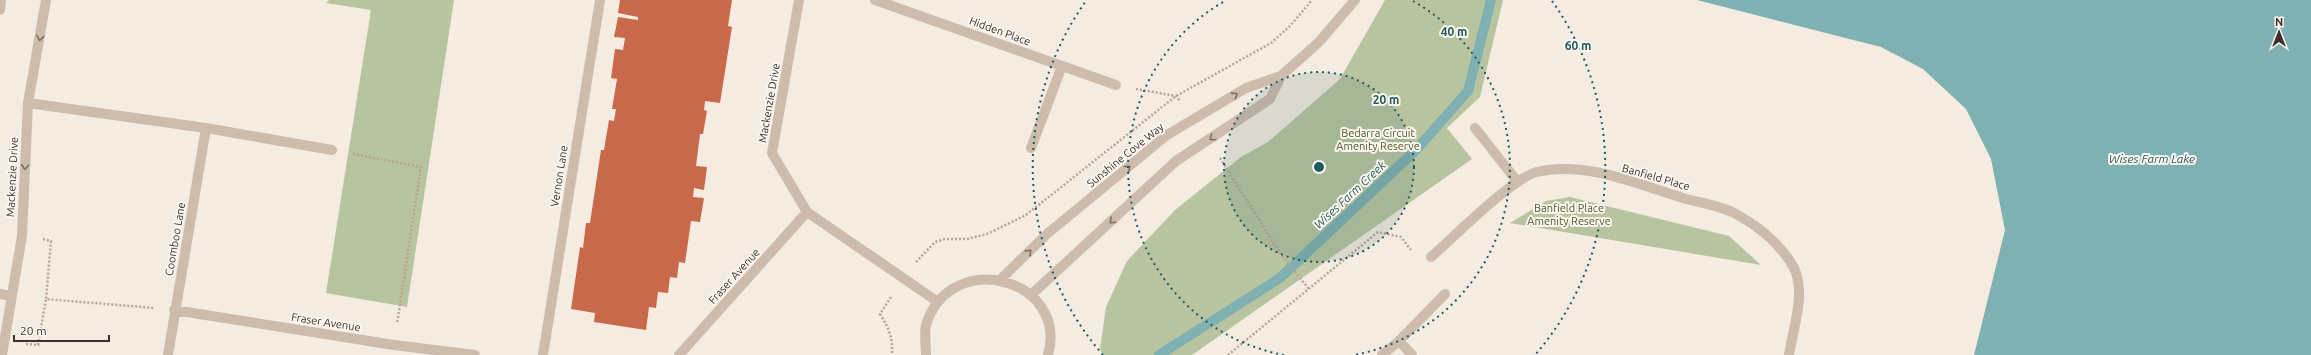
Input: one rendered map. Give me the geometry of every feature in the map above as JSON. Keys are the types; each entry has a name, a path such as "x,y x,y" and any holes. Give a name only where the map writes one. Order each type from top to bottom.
{"street":[{"path":"0,10 1,0"},
{"name":"Mackenzie Drive","path":"2,355 22,236 28,103 46,0"},
{"name":"Vernon Lane","path":"542,355 600,0"},
{"name":"Mackenzie Drive","path":"799,0 772,153 807,212 938,302"},
{"name":"Hidden Place","path":"876,0 1116,85"},
{"name":"Sunshine Cove Way","path":"1031,295 1176,161 1270,99 1281,76 1319,42 1355,0"},
{"path":"1031,148 1062,66"},
{"name":"Sunshine Cove Way","path":"1001,279 1047,234 1167,136 1246,88 1281,76"},
{"path":"28,103 206,128 332,150"},
{"name":"Coomboo Lane","path":"168,355 174,310 206,128"},
{"path":"1475,128 1517,182"},
{"name":"Banfield Place","path":"1431,257 1517,182 1535,172 1562,168 1591,171 1734,213 1757,228 1780,247 1793,267 1800,288 1789,355"},
{"name":"Fraser Avenue","path":"679,355 807,212"},
{"path":"926,355 926,325 938,302 954,287 969,280 1001,279 1021,288 1031,295 1044,313 1050,334 1048,355"},
{"path":"0,294 11,296"},
{"path":"1382,355 1399,341 1445,294"},
{"name":"Fraser Avenue","path":"174,310 394,345 475,355"},
{"path":"1399,341 1412,355"}],"path":[{"path":"892,355 893,341 889,327 880,314 922,254 935,242 945,239 967,239 987,234 1026,215 1176,96 1271,43 1290,26 1312,0"},
{"path":"332,150 420,167 394,345"},
{"path":"1228,355 1378,232 1401,237 1414,254"},
{"path":"5,342 38,345 46,299 51,241 22,236"},
{"path":"1278,250 1309,289"},
{"path":"46,299 174,310"}],"green space":[{"path":"329,0 454,0 407,307 326,293 371,10 326,3"},
{"name":"Bedarra Circuit Amenity Reserve","path":"1385,0 1503,0 1480,97 1447,128 1472,159 1192,355 1103,355 1100,349 1106,307 1127,261 1175,210 1241,157 1268,142 1340,79"},
{"name":"Banfield Place Amenity Reserve","path":"1570,197 1729,236 1761,265 1510,223 1546,201"}],"water":[{"name":"Wises Farm Lake","path":"1697,0 2311,0 2311,355 1974,355 2005,230 1991,159 1966,109 1923,69 1881,47"}],"building":[{"path":"620,0 732,0 728,26 732,27 720,103 705,101 704,110 707,111 703,134 700,134 696,166 707,167 704,190 694,188 693,197 704,198 700,222 691,221 685,263 679,262 677,278 670,277 668,293 658,292 656,308 649,307 646,330 594,322 595,313 571,309 580,247 583,248 586,223 590,223 601,150 604,150 609,120 614,121 616,109 612,109 617,79 611,78 615,49 623,50 625,38 614,37 618,17 638,20 638,17 618,13"}],"waterway":[{"name":"Wises Farm Creek","path":"1159,355 1280,278 1416,150 1468,91 1491,0"}]}
